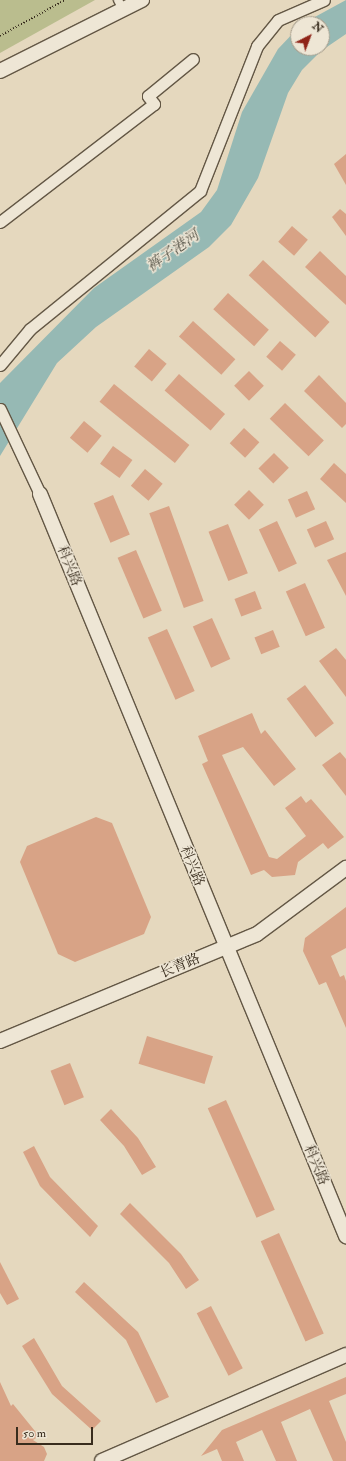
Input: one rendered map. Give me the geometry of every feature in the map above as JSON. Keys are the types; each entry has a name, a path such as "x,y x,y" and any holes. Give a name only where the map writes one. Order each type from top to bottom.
{"street":[{"path":"0,71 121,5 142,0"},
{"path":"0,365 30,329 200,191 257,46 278,20 324,0"},
{"path":"0,222 154,104 148,96 193,59"},
{"path":"0,409 40,494"},
{"name":"科兴路","path":"40,494 225,947 346,1236"},
{"name":"长青路","path":"0,1041 257,934 346,868"},
{"path":"102,1461 346,1355"}],"path":[{"path":"0,36 65,0"}],"green space":[{"path":"0,0 95,0 0,53"}],"water":[{"path":"346,0 346,34 330,45 330,16 317,16"},
{"name":"裤子港河","path":"290,36 290,56 316,56 302,70 288,93 258,178 231,225 209,247 96,327 57,363 0,456 0,383 94,288 201,212 217,190 242,112 278,49"}],"building":[{"path":"346,154 346,185 334,164"},
{"path":"340,209 346,214 346,236 332,217"},
{"path":"292,226 308,240 294,256 278,242"},
{"path":"320,251 346,276 346,305 305,267"},
{"path":"263,260 330,322 315,337 249,275"},
{"path":"228,293 269,330 254,346 213,309"},
{"path":"193,321 235,359 221,375 179,337"},
{"path":"280,341 296,355 282,371 266,357"},
{"path":"149,349 167,364 152,381 134,367"},
{"path":"249,371 264,386 249,401 234,386"},
{"path":"179,374 225,414 211,431 165,391"},
{"path":"319,375 346,403 346,424 342,428 304,391"},
{"path":"114,384 189,445 175,463 100,402"},
{"path":"285,403 324,441 309,456 270,419"},
{"path":"84,421 102,436 87,453 70,438"},
{"path":"244,428 259,442 245,458 230,443"},
{"path":"113,446 132,460 119,478 100,464"},
{"path":"274,453 289,468 273,483 258,469"},
{"path":"334,463 346,474 346,503 320,479"},
{"path":"145,469 163,484 148,501 131,486"},
{"path":"249,490 264,505 249,520 234,505"},
{"path":"307,491 315,509 296,518 288,500"},
{"path":"113,495 130,535 110,543 94,503"},
{"path":"169,506 204,601 184,608 149,513"},
{"path":"277,521 297,564 279,572 259,529"},
{"path":"326,521 334,539 315,548 307,530"},
{"path":"228,524 248,573 228,581 209,532"},
{"path":"136,550 162,611 143,619 118,558"},
{"path":"346,552 346,596 327,560"},
{"path":"305,583 325,628 306,636 286,592"},
{"path":"255,591 262,609 241,617 234,599"},
{"path":"212,618 230,659 211,668 193,627"},
{"path":"167,629 195,691 175,700 148,638"},
{"path":"273,630 280,647 261,654 254,637"},
{"path":"336,648 346,660 346,697 319,661"},
{"path":"305,685 334,723 316,737 287,699"},
{"path":"252,713 261,734 265,730 296,769 274,786 243,747 222,755 269,857 277,859 306,836 285,808 301,796 306,803 311,799 344,837 328,849 323,843 298,862 295,875 272,877 264,870 251,875 202,764 208,761 198,736"},
{"path":"340,752 346,759 346,796 322,765"},
{"path":"96,817 112,823 151,917 144,934 75,962 58,954 20,862 27,846"},
{"path":"346,907 346,948 331,956 340,977 344,975 346,981 346,1028 326,982 319,985 303,951 305,938"},
{"path":"147,1036 213,1056 205,1084 139,1064"},
{"path":"70,1063 84,1097 64,1105 51,1071"},
{"path":"226,1100 275,1210 257,1218 208,1108"},
{"path":"111,1109 138,1138 156,1167 142,1175 124,1146 100,1120"},
{"path":"34,1146 50,1177 98,1226 90,1237 40,1186 23,1152"},
{"path":"130,1203 181,1254 199,1280 186,1289 169,1263 120,1214"},
{"path":"279,1233 324,1333 305,1342 261,1241"},
{"path":"0,1262 19,1299 7,1305 0,1293"},
{"path":"84,1282 138,1332 169,1397 156,1403 126,1340 75,1292"},
{"path":"211,1306 243,1368 229,1376 197,1313"},
{"path":"34,1338 62,1386 101,1421 92,1430 52,1394 22,1346"},
{"path":"346,1377 346,1394 329,1401 346,1442 346,1461 333,1461 310,1409 281,1422 297,1461 276,1461 262,1430 236,1442 244,1461 222,1461 217,1449 201,1456 222,1430"},
{"path":"0,1382 11,1406 13,1404 39,1436 33,1440 44,1447 47,1454 44,1461 0,1461"}]}
